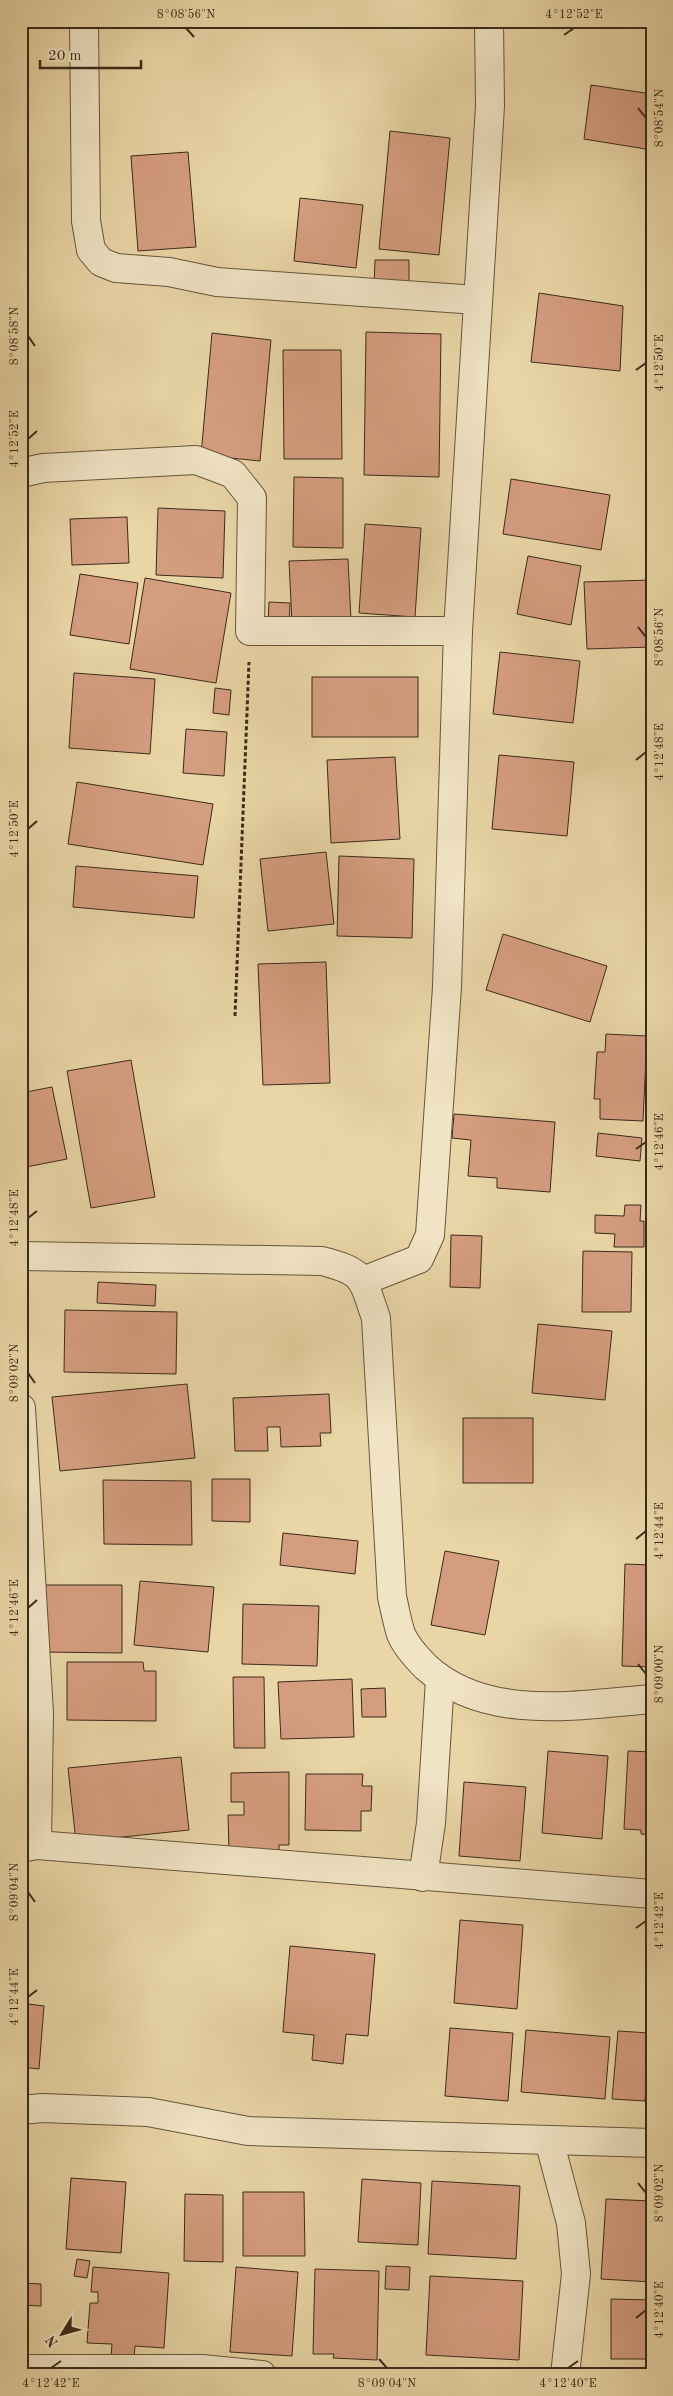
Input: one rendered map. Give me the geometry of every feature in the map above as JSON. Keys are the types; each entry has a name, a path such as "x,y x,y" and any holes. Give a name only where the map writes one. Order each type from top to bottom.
{"street":[{"path":"84,21 86,221 92,250 101,262 116,268 169,272 217,282 477,300"},
{"path":"363,1281 419,1259 430,1235 447,988 458,631 490,106 489,21"},
{"path":"21,473 43,468 196,460 233,474 252,498 250,631 458,631"},
{"path":"21,1256 322,1261 347,1268 363,1281 376,1318 392,1597 401,1635 416,1657 440,1680 487,1700 550,1707 652,1700"},
{"path":"21,1408 40,1713 29,1847 652,1894"},
{"path":"423,1877 431,1823 440,1680"},
{"path":"21,2110 42,2108 148,2112 248,2132 652,2143"},
{"path":"549,2140 571,2223 576,2274 565,2375"},
{"path":"21,2369 202,2369 262,2375"}],"path":[{"path":"235,1016 250,631"}],"building":[{"path":"591,85 652,94 652,150 584,139"},
{"path":"390,131 450,138 439,255 379,249"},
{"path":"188,152 196,247 138,251 131,156"},
{"path":"300,198 363,205 356,268 294,261"},
{"path":"375,260 409,260 409,287 374,286"},
{"path":"539,293 623,306 620,371 531,362"},
{"path":"366,332 441,334 439,477 364,475"},
{"path":"212,333 271,340 260,461 201,455"},
{"path":"283,350 341,350 342,459 284,459"},
{"path":"294,477 343,478 343,548 293,547"},
{"path":"511,479 610,495 601,550 503,534"},
{"path":"158,508 225,511 223,578 156,575"},
{"path":"127,517 129,563 72,565 70,519"},
{"path":"365,524 421,528 415,617 359,613"},
{"path":"528,556 581,566 571,625 517,614"},
{"path":"348,559 351,620 292,623 289,561"},
{"path":"80,574 138,583 129,644 70,635"},
{"path":"145,578 231,593 216,683 130,669"},
{"path":"652,580 652,647 587,649 584,582"},
{"path":"269,602 290,603 289,628 268,627"},
{"path":"500,652 580,661 573,723 493,714"},
{"path":"74,673 155,679 150,754 69,748"},
{"path":"312,677 418,677 418,737 312,737"},
{"path":"215,688 231,690 229,715 213,713"},
{"path":"186,729 227,732 224,776 183,773"},
{"path":"499,755 574,762 567,836 492,829"},
{"path":"395,757 400,839 331,843 327,760"},
{"path":"77,782 213,804 203,865 68,844"},
{"path":"326,852 334,924 268,931 260,859"},
{"path":"339,856 414,859 412,938 337,936"},
{"path":"76,866 198,876 194,918 73,907"},
{"path":"652,916 652,938 648,938"},
{"path":"503,934 607,966 590,1022 486,990"},
{"path":"326,962 330,1083 263,1085 258,964"},
{"path":"606,1034 647,1036 643,1121 600,1119 600,1099 594,1099 597,1052 605,1052"},
{"path":"131,1060 155,1197 91,1208 67,1071"},
{"path":"52,1087 67,1159 21,1168 21,1093"},
{"path":"454,1114 555,1122 550,1192 497,1188 497,1178 468,1176 471,1140 452,1138"},
{"path":"598,1133 642,1138 640,1161 596,1156"},
{"path":"625,1205 641,1205 640,1221 644,1221 644,1247 614,1247 615,1234 595,1233 595,1215 624,1216"},
{"path":"451,1235 482,1236 480,1288 450,1287"},
{"path":"583,1251 632,1252 631,1312 582,1312"},
{"path":"98,1282 156,1285 155,1306 97,1303"},
{"path":"65,1310 177,1312 176,1374 64,1372"},
{"path":"538,1324 612,1331 605,1400 532,1393"},
{"path":"187,1384 195,1458 60,1471 52,1397"},
{"path":"329,1394 331,1433 320,1433 321,1446 281,1447 280,1427 267,1427 268,1451 235,1451 233,1398"},
{"path":"463,1418 533,1418 533,1483 463,1483"},
{"path":"212,1479 250,1479 250,1522 212,1521"},
{"path":"103,1480 191,1481 192,1545 104,1544"},
{"path":"283,1533 358,1541 355,1574 280,1565"},
{"path":"445,1551 499,1561 485,1635 431,1625"},
{"path":"625,1564 652,1565 652,1667 622,1666"},
{"path":"140,1581 214,1587 208,1652 134,1645"},
{"path":"42,1585 122,1585 122,1653 43,1652"},
{"path":"243,1604 319,1606 317,1666 242,1664"},
{"path":"67,1662 143,1662 144,1671 156,1671 156,1721 67,1720"},
{"path":"233,1677 264,1677 265,1748 234,1748"},
{"path":"352,1679 354,1737 281,1739 278,1682"},
{"path":"385,1688 386,1717 362,1717 361,1689"},
{"path":"548,1751 608,1756 602,1839 542,1833"},
{"path":"628,1751 652,1752 652,1835 641,1834 641,1830 624,1829"},
{"path":"181,1757 189,1830 76,1842 68,1768"},
{"path":"289,1772 289,1845 279,1845 279,1850 229,1851 228,1815 244,1815 244,1802 231,1802 231,1773"},
{"path":"306,1774 363,1774 362,1786 372,1786 371,1811 361,1811 361,1831 305,1830"},
{"path":"464,1782 526,1787 520,1861 459,1856"},
{"path":"460,1920 523,1925 517,2009 454,2003"},
{"path":"290,1946 375,1954 368,2036 346,2034 343,2064 312,2060 314,2035 283,2032"},
{"path":"21,2003 44,2006 39,2069 21,2067"},
{"path":"450,2028 513,2033 508,2101 445,2096"},
{"path":"526,2030 610,2037 605,2099 521,2092"},
{"path":"618,2031 650,2033 645,2101 612,2099"},
{"path":"71,2178 126,2182 121,2253 66,2249"},
{"path":"362,2179 421,2183 418,2245 358,2242"},
{"path":"432,2181 520,2186 516,2259 428,2254"},
{"path":"243,2192 304,2192 305,2256 243,2256"},
{"path":"185,2194 223,2195 223,2262 184,2261"},
{"path":"606,2199 652,2201 652,2282 601,2279"},
{"path":"77,2259 90,2261 87,2278 74,2276"},
{"path":"386,2266 410,2267 409,2290 385,2289"},
{"path":"93,2267 169,2273 164,2348 135,2346 134,2358 111,2356 112,2344 87,2343 90,2303 98,2303 98,2292 91,2292"},
{"path":"236,2267 298,2272 292,2356 230,2352"},
{"path":"315,2269 379,2271 377,2360 333,2358 334,2354 313,2354"},
{"path":"430,2276 523,2281 519,2360 426,2355"},
{"path":"21,2283 41,2284 41,2306 21,2305"},
{"path":"611,2299 652,2300 652,2359 611,2359"}]}
